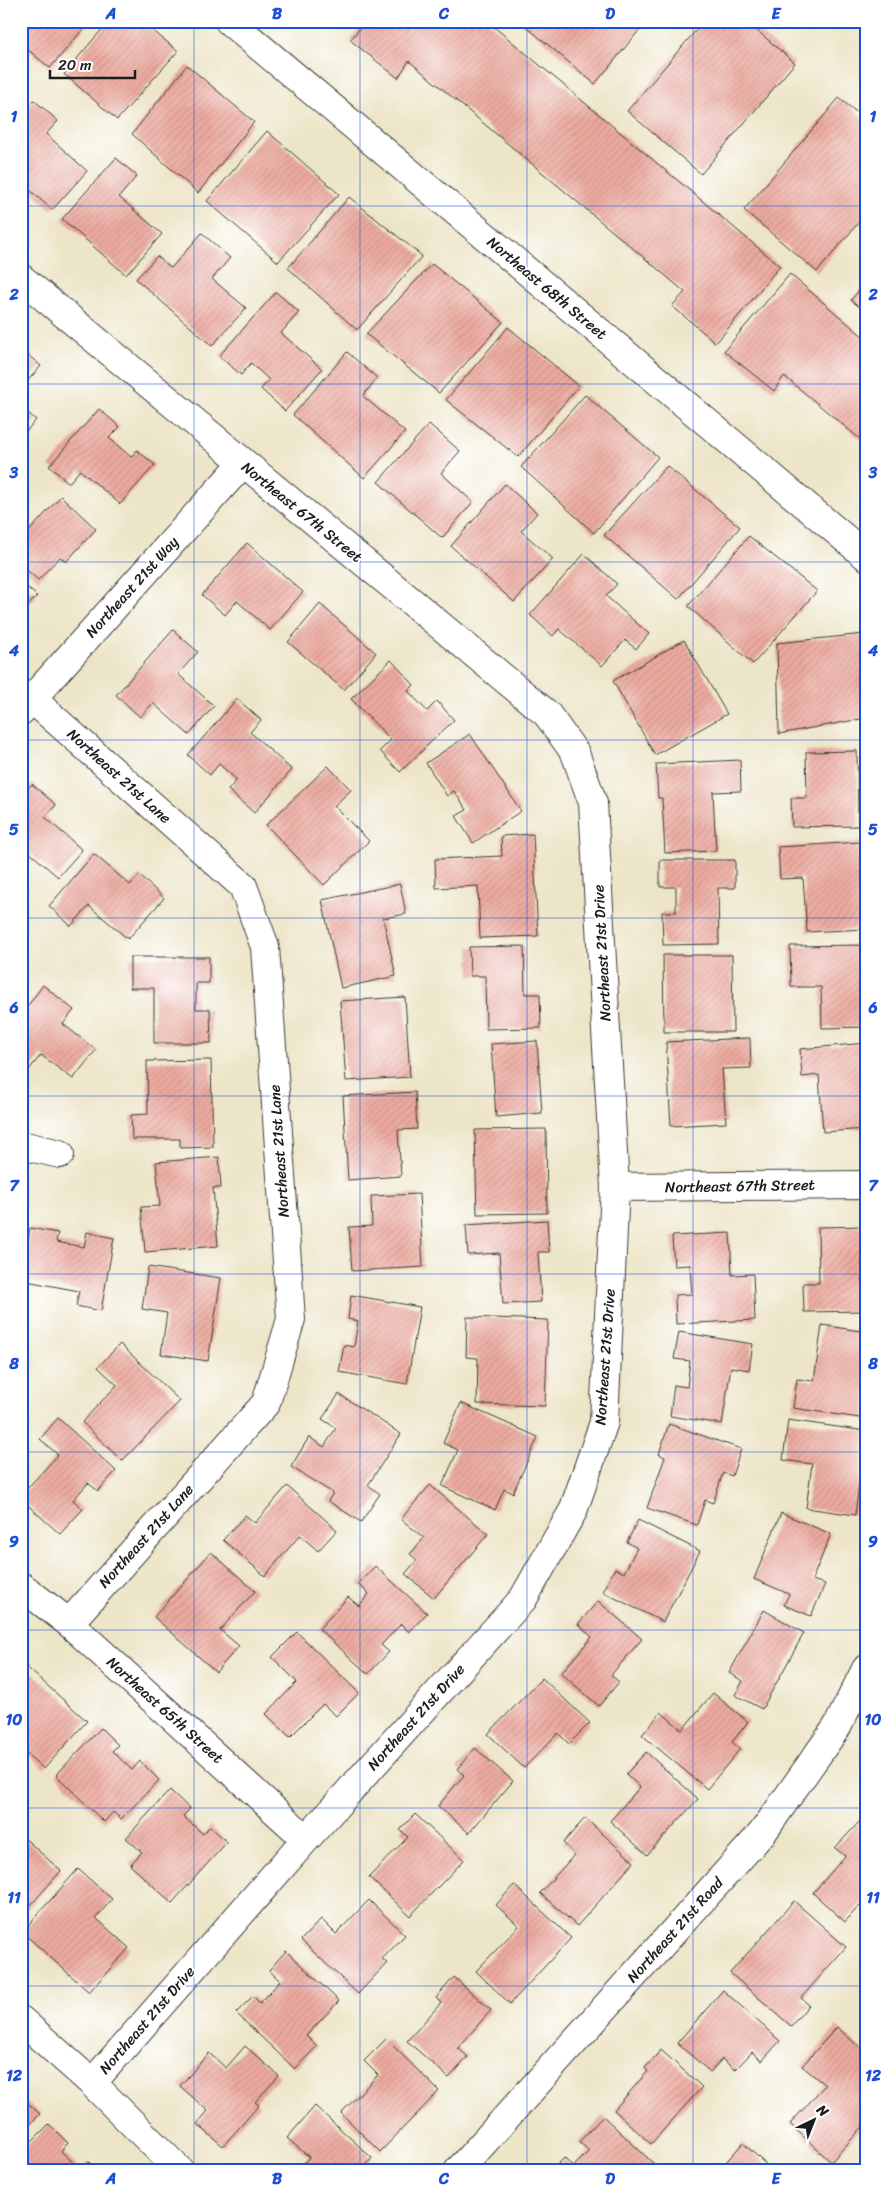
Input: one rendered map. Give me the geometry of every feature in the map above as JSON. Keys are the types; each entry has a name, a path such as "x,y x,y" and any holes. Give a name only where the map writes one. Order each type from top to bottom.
{"street":[{"name":"Northeast 68th Street","path":"229,21 866,556"},
{"name":"Northeast 67th Street","path":"21,278 547,714 575,753"},
{"name":"Northeast 21st Way","path":"27,705 243,463"},
{"name":"Northeast 21st Lane","path":"27,705 243,886 265,947 291,1319 266,1403 69,1623"},
{"name":"Northeast 21st Drive","path":"92,2083 306,1839 523,1599 574,1511 604,1422 615,1187 594,803 575,753"},
{"path":"21,1145 60,1154"},
{"name":"Northeast 67th Street","path":"615,1187 866,1185"},
{"name":"Northeast 65th Street","path":"21,1586 69,1623 306,1839"},
{"name":"Northeast 21st Road","path":"458,2171 763,1832 837,1727 866,1669"},
{"path":"21,2020 92,2083 180,2171"}],"building":[{"path":"21,21 90,21 50,68 21,44"},
{"path":"109,21 141,21 178,51 117,120 64,74"},
{"path":"366,21 487,21 780,266 716,343 672,306 685,292 409,61 398,78 350,40"},
{"path":"525,21 647,21 595,84 523,24"},
{"path":"704,21 746,21 795,63 701,174 627,111"},
{"path":"187,65 254,122 198,193 132,134"},
{"path":"839,98 866,120 866,214 817,272 744,210"},
{"path":"34,100 58,121 46,134 87,171 52,210 21,182 21,114"},
{"path":"267,131 339,194 278,262 207,201"},
{"path":"116,158 137,176 119,197 162,234 126,275 62,219"},
{"path":"349,197 422,256 357,330 288,268"},
{"path":"202,233 230,258 212,279 246,308 212,346 136,279 157,256 171,268"},
{"path":"432,264 503,322 439,393 366,334"},
{"path":"790,274 866,339 866,444 784,376 774,391 724,351"},
{"path":"866,282 866,312 851,300"},
{"path":"276,292 299,312 281,333 322,369 285,411 261,389 269,380 251,363 241,375 219,356"},
{"path":"508,327 579,386 518,457 446,400"},
{"path":"21,349 41,366 21,388"},
{"path":"347,352 377,378 363,396 405,432 364,478 293,415"},
{"path":"585,395 658,457 594,533 521,467"},
{"path":"21,407 36,420 21,437"},
{"path":"99,409 120,427 109,438 131,457 137,450 155,465 120,504 80,470 69,483 49,466"},
{"path":"429,424 460,451 441,473 473,502 442,538 378,482"},
{"path":"667,466 740,527 678,599 604,535"},
{"path":"505,484 537,513 521,531 553,559 514,602 451,546"},
{"path":"61,496 96,529 66,562 60,557 38,580 21,565 21,540"},
{"path":"749,536 817,591 753,664 688,606"},
{"path":"247,543 303,592 270,630 237,601 225,615 202,595"},
{"path":"584,554 617,584 606,596 649,634 636,649 625,640 602,666 559,629 553,636 530,615"},
{"path":"21,582 37,596 21,613"},
{"path":"320,604 376,653 344,690 288,642"},
{"path":"173,630 198,652 178,674 214,706 189,735 153,703 140,717 116,695"},
{"path":"864,634 866,718 779,734 777,643"},
{"path":"684,640 727,714 655,755 613,681"},
{"path":"391,660 414,685 408,691 427,711 437,701 454,720 400,772 380,751 391,740 351,699"},
{"path":"237,699 261,720 250,732 292,770 254,813 228,790 237,780 219,764 210,775 188,755"},
{"path":"470,734 521,811 473,843 456,816 467,810 454,791 447,796 426,763"},
{"path":"857,751 858,826 792,827 791,798 807,798 806,752"},
{"path":"740,760 741,791 713,792 716,851 665,853 662,798 658,798 656,764"},
{"path":"328,766 351,790 334,806 369,841 324,885 266,825"},
{"path":"32,784 56,805 45,817 82,850 58,877 21,845 21,796"},
{"path":"533,834 538,936 480,938 478,886 436,888 435,859 502,856 501,836"},
{"path":"860,842 865,929 807,932 803,878 780,879 778,847"},
{"path":"94,854 130,885 139,875 164,898 128,939 89,906 71,926 49,906"},
{"path":"660,860 735,860 735,888 718,888 719,944 663,945 662,912 676,912 676,887 660,887"},
{"path":"400,884 406,914 383,918 396,976 341,988 322,900"},
{"path":"866,945 866,1027 822,1028 821,987 791,987 790,946"},
{"path":"524,946 525,994 540,994 541,1028 486,1029 485,976 470,976 469,947"},
{"path":"663,955 732,955 733,1032 664,1032"},
{"path":"130,957 209,957 209,983 196,983 196,1009 210,1009 211,1043 154,1043 154,988 130,988"},
{"path":"43,985 74,1010 63,1024 96,1050 73,1079 41,1055 24,1076 21,1074 21,1003 27,1007"},
{"path":"405,997 410,1077 346,1081 340,1001"},
{"path":"750,1038 751,1068 722,1069 726,1123 671,1126 666,1042"},
{"path":"537,1041 542,1113 496,1117 491,1044"},
{"path":"866,1043 866,1129 823,1132 819,1075 802,1077 800,1049"},
{"path":"211,1060 213,1147 180,1148 180,1139 132,1139 131,1115 148,1114 147,1061"},
{"path":"415,1092 417,1129 398,1130 401,1176 348,1180 343,1096"},
{"path":"546,1129 547,1213 477,1214 475,1130"},
{"path":"219,1157 221,1188 213,1188 218,1246 145,1252 141,1207 160,1206 156,1162"},
{"path":"419,1194 423,1267 352,1271 349,1227 372,1226 371,1196"},
{"path":"547,1220 549,1252 538,1252 541,1302 503,1304 499,1253 468,1255 466,1225"},
{"path":"866,1226 866,1259 862,1259 863,1284 866,1284 866,1311 804,1312 803,1283 819,1283 818,1227"},
{"path":"30,1228 58,1233 56,1242 84,1247 87,1232 114,1238 101,1311 76,1306 79,1291 21,1280"},
{"path":"730,1233 732,1275 753,1274 755,1320 676,1324 675,1295 692,1294 690,1265 674,1266 672,1236"},
{"path":"148,1267 221,1278 208,1361 161,1354 167,1313 142,1309"},
{"path":"351,1295 420,1307 407,1384 339,1372 344,1345 354,1347 358,1321 348,1319"},
{"path":"467,1317 548,1320 545,1406 477,1404 478,1358 466,1357"},
{"path":"822,1325 866,1332 866,1419 793,1408 797,1379 814,1381"},
{"path":"679,1332 753,1344 749,1370 731,1367 722,1424 670,1416 674,1385 687,1387 690,1361 674,1359"},
{"path":"120,1344 180,1401 122,1461 82,1422 117,1385 98,1367"},
{"path":"339,1394 401,1434 368,1485 380,1494 361,1522 328,1501 333,1493 291,1467 309,1437 324,1447 336,1428 322,1419"},
{"path":"461,1403 538,1437 513,1493 504,1489 495,1510 442,1486 458,1450 443,1443"},
{"path":"58,1418 116,1471 98,1491 88,1483 73,1500 83,1509 60,1534 21,1499 21,1495 58,1455 40,1439"},
{"path":"788,1420 866,1431 855,1515 806,1508 812,1464 783,1460"},
{"path":"669,1424 741,1449 732,1476 723,1473 713,1503 705,1500 697,1525 647,1508 665,1457 659,1454"},
{"path":"430,1485 488,1534 434,1598 405,1574 417,1560 410,1554 424,1538 401,1519"},
{"path":"287,1486 337,1530 318,1551 300,1535 265,1576 223,1540 245,1515 255,1523"},
{"path":"781,1513 831,1534 812,1580 825,1584 811,1616 784,1605 789,1594 754,1579"},
{"path":"638,1520 700,1551 663,1622 603,1592 615,1568 624,1573 637,1548 627,1542"},
{"path":"211,1552 255,1591 220,1630 239,1646 216,1672 154,1617"},
{"path":"375,1566 427,1613 409,1632 401,1624 381,1645 389,1652 368,1674 319,1629 348,1597 359,1606 369,1594 358,1584"},
{"path":"598,1601 642,1639 611,1675 619,1682 599,1706 561,1673 592,1637 578,1624"},
{"path":"764,1610 804,1633 762,1709 735,1695 743,1681 729,1673"},
{"path":"297,1632 359,1693 336,1716 323,1704 290,1737 266,1714 297,1682 272,1657"},
{"path":"21,1662 87,1721 44,1769 21,1749"},
{"path":"542,1678 590,1723 569,1744 558,1733 524,1768 488,1734"},
{"path":"713,1693 748,1722 732,1742 740,1749 707,1789 642,1735 661,1712 682,1730"},
{"path":"101,1728 118,1745 112,1751 132,1770 140,1761 159,1780 121,1819 113,1812 104,1822 56,1775"},
{"path":"475,1748 513,1781 469,1833 438,1806 464,1775 457,1769"},
{"path":"646,1752 698,1799 647,1855 610,1821 640,1787 626,1774"},
{"path":"170,1790 190,1809 183,1816 203,1834 210,1826 227,1842 172,1903 130,1865 142,1852 126,1838"},
{"path":"415,1814 464,1860 410,1916 369,1877 408,1837 400,1830"},
{"path":"585,1818 634,1862 577,1926 540,1893 575,1854 563,1843"},
{"path":"860,1821 866,1826 866,1898 845,1922 813,1893 845,1856 835,1848"},
{"path":"21,1835 61,1871 21,1916"},
{"path":"78,1869 112,1899 96,1918 129,1948 89,1992 22,1932"},
{"path":"514,1885 571,1938 510,2004 476,1971 519,1926 496,1905"},
{"path":"369,1900 405,1935 382,1959 387,1963 358,1994 301,1940 321,1919 336,1934"},
{"path":"794,1901 846,1947 801,1998 809,2005 791,2026 730,1973"},
{"path":"286,1951 339,2001 306,2036 317,2046 295,2069 236,2013 253,1996 260,2003 280,1981 269,1970"},
{"path":"454,1977 491,2010 458,2048 468,2057 449,2078 407,2041 441,2003 436,1998"},
{"path":"723,1990 780,2041 762,2061 752,2052 735,2070 722,2059 710,2072 677,2043"},
{"path":"837,2027 866,2053 866,2123 831,2162 790,2124 825,2085 802,2066"},
{"path":"386,2039 439,2091 380,2152 341,2113 378,2075 364,2061"},
{"path":"245,2046 279,2076 255,2102 259,2105 223,2146 197,2124 208,2111 180,2086 209,2053 226,2068"},
{"path":"661,2050 702,2087 651,2144 614,2110 648,2071 645,2068"},
{"path":"21,2097 40,2114 21,2134"},
{"path":"315,2106 372,2158 361,2171 297,2171 309,2157 287,2138"},
{"path":"603,2116 654,2164 647,2171 551,2171 564,2158 573,2167 589,2151 579,2142"},
{"path":"49,2124 68,2143 61,2151 81,2170 89,2162 98,2171 21,2171 21,2152"},
{"path":"743,2143 773,2171 718,2171"}]}
